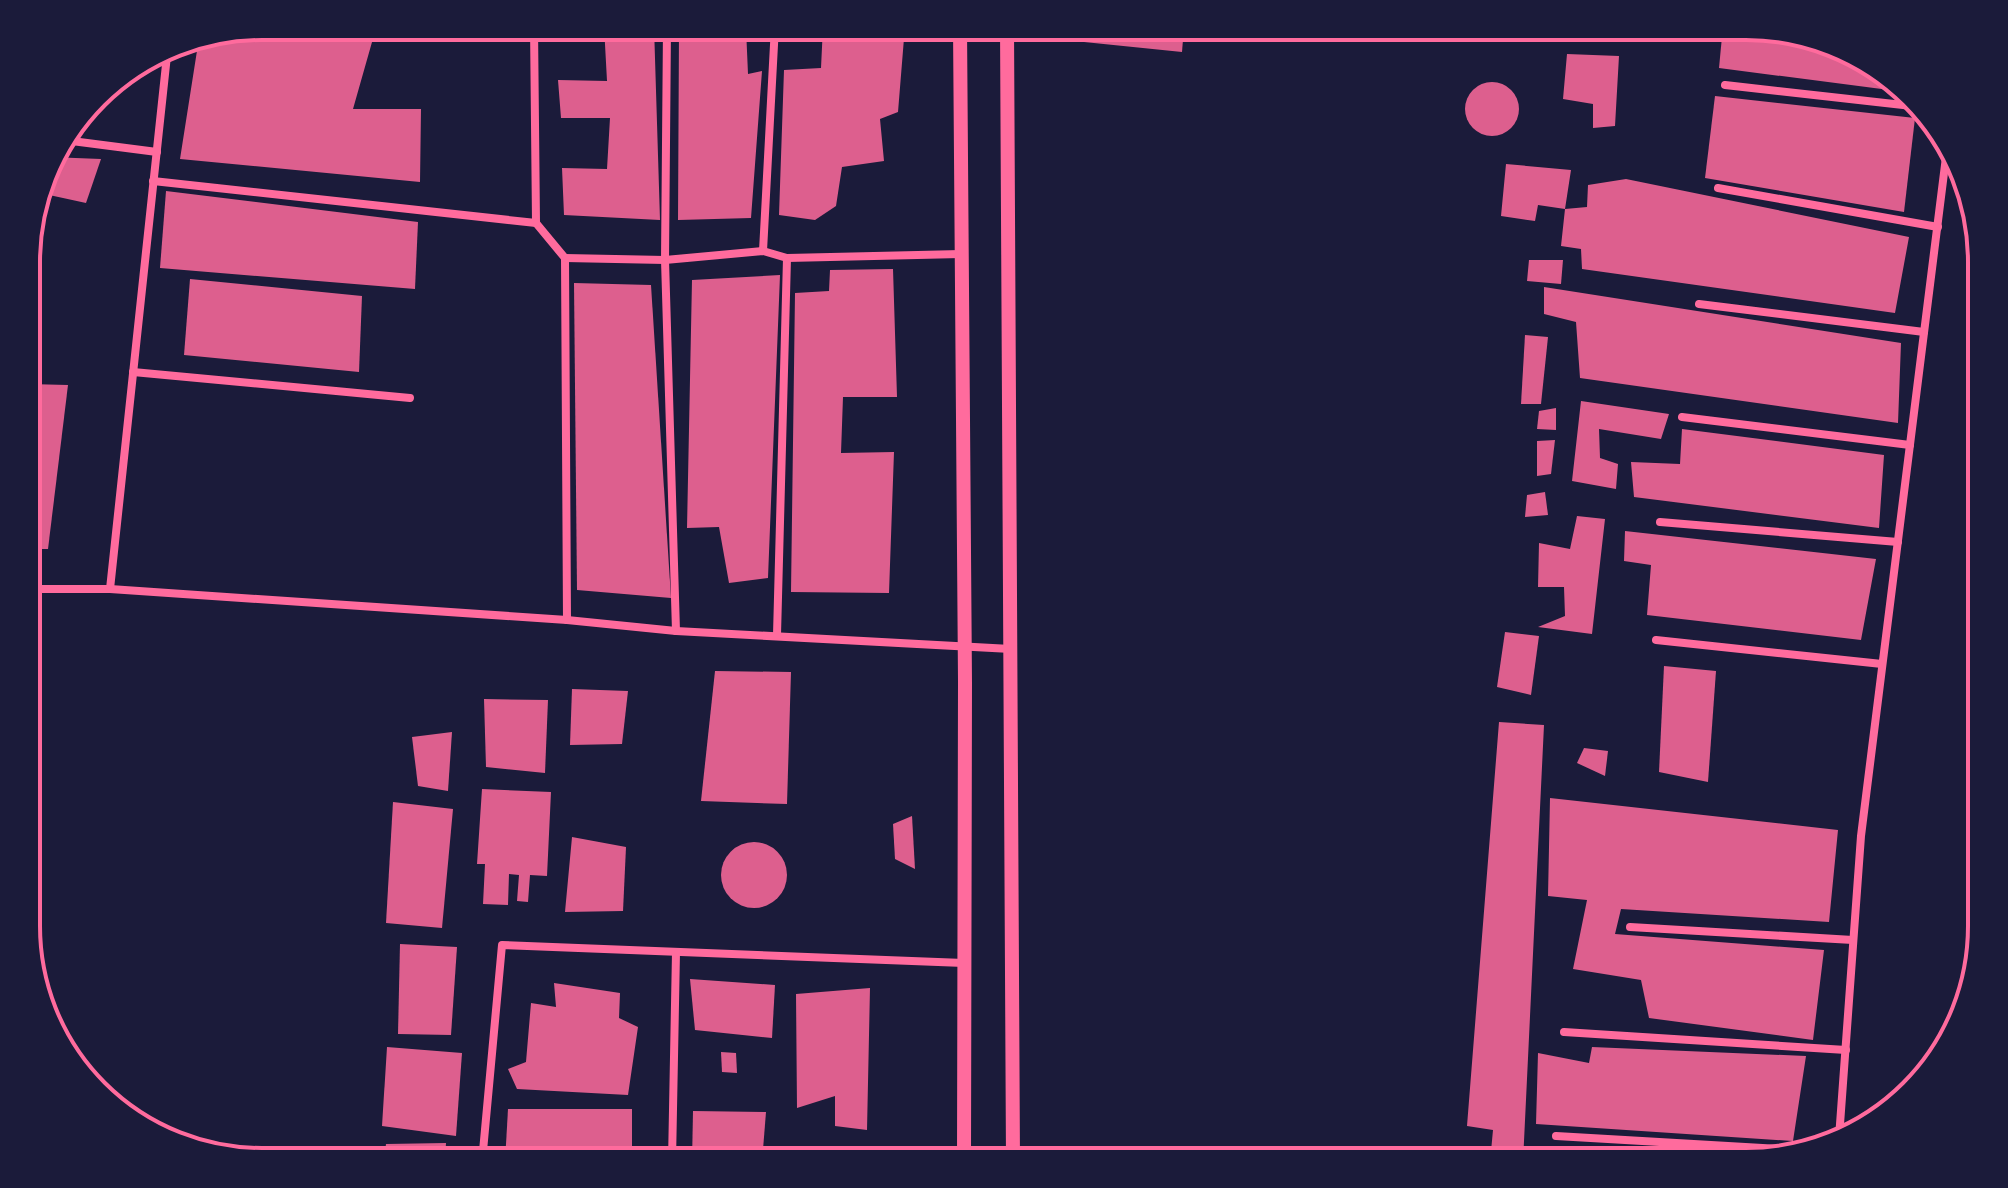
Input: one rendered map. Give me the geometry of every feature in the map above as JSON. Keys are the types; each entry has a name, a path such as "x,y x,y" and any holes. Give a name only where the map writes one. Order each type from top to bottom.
{"street":[{"path":"534,40 536,223 565,258 567,620"},
{"path":"667,40 665,260 676,631"},
{"path":"763,251 774,40"},
{"path":"960,40 965,646 964,1148"},
{"path":"1007,40 1013,1148"},
{"path":"110,589 166,62"},
{"path":"1725,85 1903,105"},
{"path":"75,141 157,152"},
{"path":"1840,1127 1861,836 1945,165"},
{"path":"153,181 536,223"},
{"path":"1718,188 1938,227"},
{"path":"565,258 665,260 763,251 787,258 961,254"},
{"path":"777,635 787,258"},
{"path":"1699,304 1924,332"},
{"path":"133,372 410,398"},
{"path":"1682,417 1910,445"},
{"path":"1660,522 1898,542"},
{"path":"40,589 110,589 567,620 676,631 1012,650"},
{"path":"1656,640 1882,664"},
{"path":"1630,927 1853,940"},
{"path":"483,1148 502,945 964,963"},
{"path":"672,1148 676,952"},
{"path":"1564,1032 1846,1050"},
{"path":"1556,1136 1762,1148"}],"building":[{"path":"262,40 373,40 353,109 421,109 420,182 180,159 197,50 218,44"},
{"path":"605,40 654,40 660,220 564,215 562,168 607,169 610,118 561,118 558,80 607,81"},
{"path":"679,40 747,40 748,74 762,71 751,218 678,220"},
{"path":"822,40 904,40 898,112 880,119 884,161 842,167 836,206 815,220 779,215 784,70 821,68"},
{"path":"1084,40 1183,40 1182,52"},
{"path":"1722,40 1775,42 1831,57 1885,89 1719,68"},
{"path":"1567,54 1619,56 1615,126 1593,128 1593,104 1563,99"},
{"path":"1492,82 1503,84 1511,90 1517,98 1517,120 1511,128 1503,134 1492,136 1481,134 1473,128 1467,120 1465,109 1467,98 1473,90 1481,84"},
{"path":"1715,96 1915,119 1904,212 1705,178"},
{"path":"67,158 101,159 86,203 50,195"},
{"path":"1506,164 1571,170 1565,209 1538,205 1535,221 1501,216"},
{"path":"1626,179 1909,237 1895,313 1582,269 1581,249 1561,246 1565,209 1587,207 1588,185"},
{"path":"166,191 418,222 415,289 160,268"},
{"path":"1529,260 1563,260 1561,284 1527,281"},
{"path":"893,269 897,397 843,397 841,453 894,452 889,593 791,592 795,293 829,291 830,270"},
{"path":"780,275 768,578 729,583 719,527 687,528 692,280"},
{"path":"190,279 362,296 359,372 184,355"},
{"path":"574,283 651,285 671,598 577,590"},
{"path":"1544,287 1901,343 1898,423 1580,378 1576,322 1544,314"},
{"path":"1525,335 1548,337 1541,404 1521,404"},
{"path":"40,384 68,385 48,549 40,549"},
{"path":"1581,401 1669,414 1661,439 1599,429 1600,458 1618,464 1616,489 1572,481"},
{"path":"1556,408 1556,430 1537,429 1539,411"},
{"path":"1682,429 1884,455 1879,528 1634,497 1631,462 1680,464"},
{"path":"1555,440 1551,474 1537,476 1537,441"},
{"path":"1545,492 1548,515 1525,517 1527,495"},
{"path":"1577,516 1605,519 1592,634 1538,627 1565,616 1564,587 1538,587 1539,543 1570,549"},
{"path":"1625,531 1876,559 1861,640 1647,615 1651,565 1624,561"},
{"path":"1505,632 1539,636 1531,695 1497,687"},
{"path":"1664,666 1716,671 1708,782 1659,772"},
{"path":"715,671 791,672 787,804 701,801"},
{"path":"572,689 628,691 622,744 570,745"},
{"path":"484,699 548,700 545,773 486,767"},
{"path":"1499,722 1544,725 1524,1148 1491,1148 1493,1130 1467,1126"},
{"path":"452,732 448,791 418,786 412,737"},
{"path":"1584,748 1608,751 1605,776 1577,763"},
{"path":"482,789 551,792 547,876 530,875 528,902 517,901 519,875 509,874 508,905 483,904 485,864 477,864"},
{"path":"1550,798 1838,830 1829,922 1621,909 1615,934 1824,950 1813,1040 1649,1018 1641,980 1573,969 1587,900 1548,896"},
{"path":"393,802 453,809 442,928 386,923"},
{"path":"912,816 915,869 895,859 893,824"},
{"path":"572,837 626,847 623,911 565,912"},
{"path":"747,842 761,842 773,847 782,856 787,875 785,888 778,899 761,908 747,908 735,903 726,894 721,882 721,868 726,856 735,847"},
{"path":"400,944 457,947 451,1035 398,1034"},
{"path":"690,979 775,985 772,1038 695,1030"},
{"path":"554,983 620,993 619,1018 638,1027 628,1095 517,1089 508,1069 526,1062 531,1003 556,1007"},
{"path":"870,988 867,1130 835,1126 835,1096 797,1108 796,994"},
{"path":"387,1047 462,1053 456,1136 382,1126"},
{"path":"1592,1047 1806,1056 1793,1141 1536,1124 1538,1053 1589,1063"},
{"path":"721,1052 736,1053 737,1073 722,1072"},
{"path":"508,1109 632,1109 632,1148 506,1148"},
{"path":"693,1111 766,1112 763,1148 692,1148"},
{"path":"446,1143 446,1148 386,1148 386,1144"}]}
